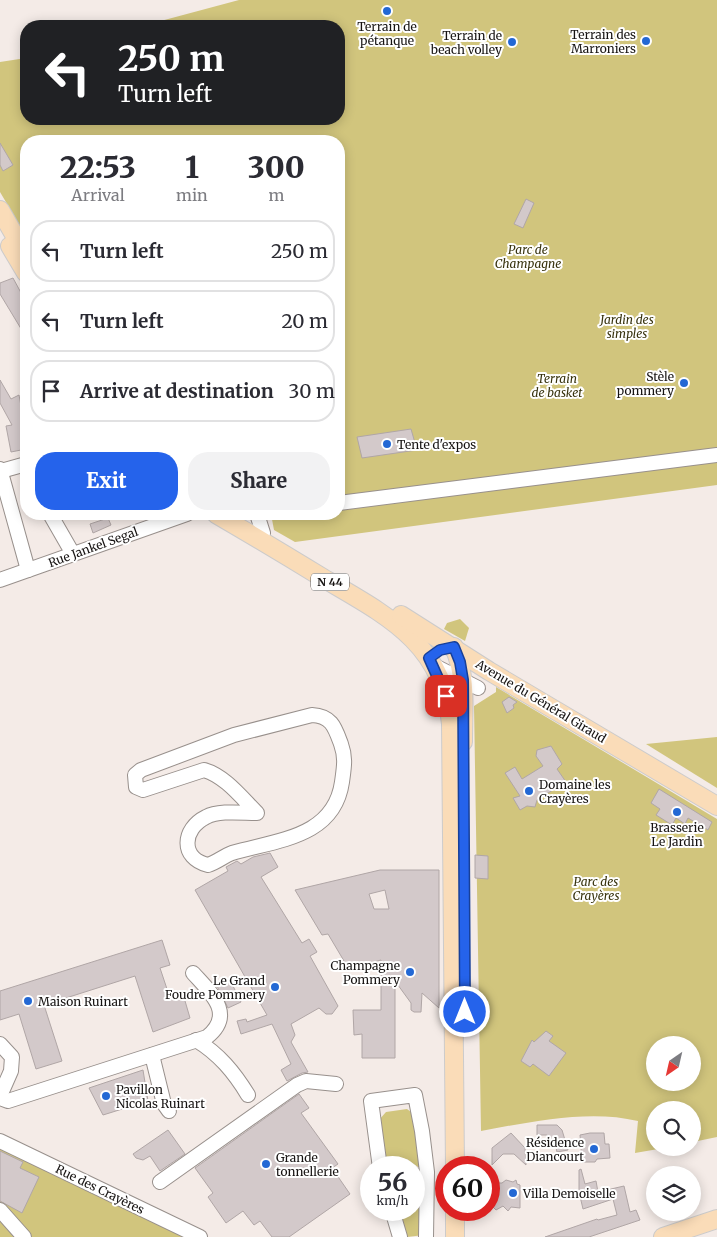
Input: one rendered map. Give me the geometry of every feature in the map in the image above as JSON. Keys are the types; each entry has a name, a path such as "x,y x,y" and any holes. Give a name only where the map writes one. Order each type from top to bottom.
{"main road":[{"path":"0,210 20,244"},
{"path":"0,228 20,263"},
{"name":"N 44","path":"226,520 385,615 410,634 431,661 446,696 451,724 455,1156"},
{"name":"Avenue du Général Giraud","path":"240,520 717,806"},
{"path":"454,647 460,662 463,680 466,1156"},
{"path":"663,1237 717,1219"},
{"path":"455,1221 455,1237"},
{"path":"466,1221 466,1237"}],"street":[{"path":"345,502 717,455"},
{"path":"20,465 0,470 28,570"},
{"path":"53,520 73,554"},
{"name":"Rue Jankel Segal","path":"0,580 170,520"},
{"path":"260,520 263,533"},
{"path":"454,647 440,650 431,661 478,688 477,663"},
{"path":"312,715 322,715 334,724 346,758 341,791 324,821 312,830 229,854 208,865 199,863 190,856 187,850 188,834 205,817 214,814 257,813 213,773 204,770 140,790 134,782 135,775 141,770 234,736 312,715"},
{"path":"0,1044 12,1057 11,1071 0,1097 8,1101 196,1040 214,1031 219,1024 220,1012 217,1000 193,973"},
{"path":"196,1040 211,1049 232,1070 248,1094"},
{"path":"152,1054 164,1104 168,1111"},
{"path":"160,1182 297,1086 306,1081 336,1084"},
{"path":"378,1156 371,1101 415,1095 425,1156"},
{"name":"Rue des Crayères","path":"0,1141 200,1237"},
{"path":"425,1159 427,1172 426,1237"},
{"path":"0,1210 24,1237"},
{"path":"395,1221 400,1237"}],"green space":[{"name":"Parc de Champagne","path":"239,0 717,0 717,485 295,542 274,530 272,520 345,520 345,135 20,135 20,226 0,192 0,62 20,59 20,125 345,125 345,20 164,20"},
{"path":"460,619 469,628 465,641 444,629 447,623"},
{"name":"Parc des Crayères","path":"496,687 717,819 717,1137 701,1140 701,1101 646,1101 646,1151 635,1153 638,1121 619,1118 600,1116 560,1118 481,1131 474,706 496,692"},
{"path":"717,737 717,788 646,744"},
{"path":"407,1109 415,1115 421,1156 384,1156 379,1120 386,1112"},
{"path":"0,1148 187,1237 0,1237"},
{"path":"402,1221 424,1221 424,1235 407,1237"}],"building":[{"path":"0,143 13,165 3,171 0,165"},
{"path":"526,199 534,203 523,228 514,224"},
{"path":"13,278 20,291 20,327 0,294 0,283"},
{"path":"0,380 11,399 19,395 20,450 11,452 6,426 12,425 0,403"},
{"name":"Tente d'expos","path":"411,429 417,450 362,458 357,437"},
{"path":"109,520 111,525 93,533 90,524"},
{"path":"509,697 517,702 513,705 514,708 507,713 502,702"},
{"path":"551,746 562,764 557,769 566,782 565,789 556,788 537,800 535,807 527,806 520,810 513,798 520,796 505,773 515,767 522,779 543,766 536,756 537,750"},
{"name":"Brasserie Le Jardin","path":"659,789 712,822 708,830 688,818 685,824 676,818 672,825 656,815 660,809 651,803"},
{"path":"270,853 278,867 261,877 302,943 309,939 317,952 310,956 338,1006 332,1014 326,1014 319,1008 291,1024 295,1035 291,1042 308,1072 287,1081 281,1070 291,1064 272,1024 241,1034 237,1021 246,1019 247,1022 267,1015 195,890 228,871 226,867 237,861 241,864 253,857"},
{"path":"475,855 488,856 488,879 475,878"},
{"path":"380,870 439,870 439,1008 422,993 421,1012 414,1012 411,1010 411,1003 395,981 395,1058 362,1058 362,1034 354,1035 353,1010 381,1010 381,960 355,967 354,964 347,966 328,934 322,935 295,890","holes":["385,890 389,909 374,909 369,894"]},
{"name":"Maison Ruinart","path":"162,940 170,965 160,968 170,998 183,994 190,1018 153,1032 135,976 44,1005 62,1061 36,1069 19,1014 0,1020 0,991"},
{"path":"230,980 241,1002 228,1008 217,986"},
{"path":"546,1031 553,1036 549,1041 566,1053 549,1076 533,1064 530,1067 521,1061 532,1040 534,1042"},
{"name":"Pavillon Nicolas Ruinart","path":"143,1070 148,1101 103,1115 89,1088"},
{"name":"Grande tonnellerie","path":"299,1094 309,1108 301,1113 338,1164 332,1168 350,1194 289,1237 272,1237 260,1221 254,1225 243,1211 226,1223 208,1197 213,1193 195,1168"},
{"path":"537,1125 557,1125 562,1130 568,1150 557,1152 555,1143 547,1135 537,1135"},
{"path":"168,1130 185,1154 160,1171 150,1156 143,1160 136,1158 133,1154"},
{"path":"511,1133 525,1148 526,1165 514,1154 503,1154 500,1157 492,1156 492,1148"},
{"name":"Résidence Diancourt","path":"604,1133 605,1144 609,1144 610,1158 597,1159 595,1162 582,1162 580,1135"},
{"path":"0,1151 23,1162 20,1168 39,1177 22,1213 0,1201"},
{"path":"581,1169 585,1184 596,1181 598,1192 624,1186 630,1212 636,1210 640,1220 589,1237 545,1237 597,1219 617,1215 613,1199 583,1209 579,1192 579,1170"},
{"name":"Villa Demoiselle","path":"506,1180 513,1182 516,1180 517,1184 520,1185 520,1208 511,1207 508,1211 503,1206 500,1208 500,1183"}],"place":[{"name":"Terrain de pétanque","path":"387,11"},
{"name":"Terrain des Marroniers","path":"646,41"},
{"name":"Terrain de beach volley","path":"512,42"},
{"name":"Stèle pommery","path":"684,383"},
{"name":"Tente d'expos","path":"387,444"},
{"name":"Domaine les Crayères","path":"529,791"},
{"name":"Brasserie Le Jardin","path":"677,812"},
{"name":"Champagne Pommery","path":"410,972"},
{"name":"Le Grand Foudre Pommery","path":"275,987"},
{"name":"Maison Ruinart","path":"28,1001"},
{"name":"Pavillon Nicolas Ruinart","path":"106,1096"},
{"name":"Résidence Diancourt","path":"594,1149"},
{"name":"Grande tonnellerie","path":"266,1164"},
{"name":"Villa Demoiselle","path":"513,1193"}],"route":[{"path":"446,696 429,658 440,650 454,647 460,662 463,680 465,1012"}],"park label":[{"name":"Jardin des simples","path":"627,326"},
{"name":"Terrain de basket","path":"557,385"}]}
